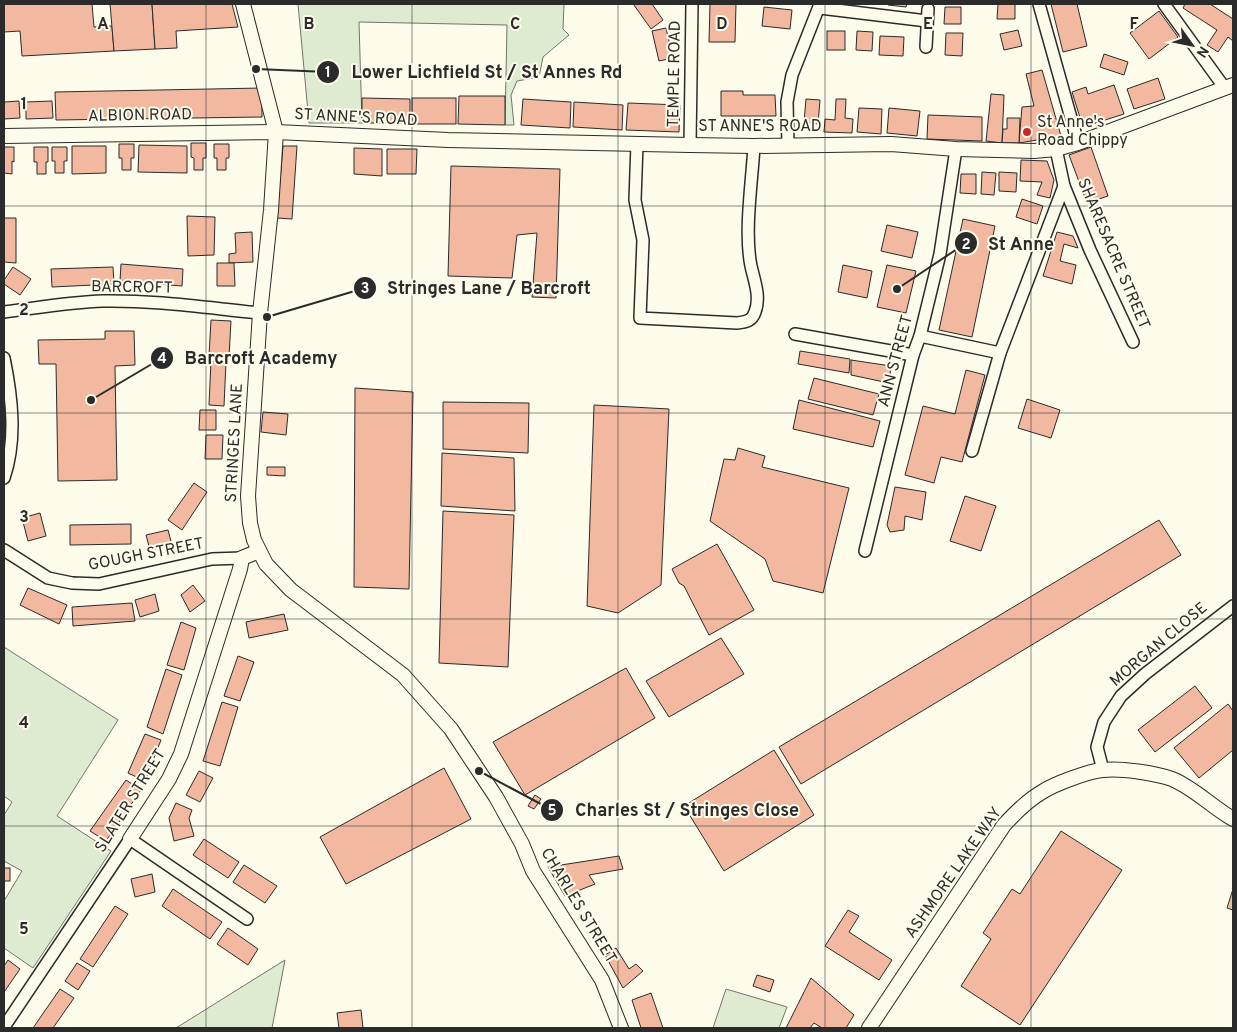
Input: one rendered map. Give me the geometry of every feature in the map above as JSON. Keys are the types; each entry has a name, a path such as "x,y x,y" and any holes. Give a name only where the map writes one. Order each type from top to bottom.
{"street":[{"name":"STRINGES LANE","path":"243,4 276,132 271,210 260,313 248,496 250,523 259,551 266,564 291,590 403,675 451,729"},
{"name":"TEMPLE ROAD","path":"690,145 692,4"},
{"path":"1039,4 1078,143"},
{"path":"1164,4 1229,86"},
{"path":"788,145 787,102 792,75 820,6 927,21"},
{"path":"926,47 928,9"},
{"name":"ST ANNE'S ROAD","path":"276,132 448,140 754,146 891,144 956,149 1034,151 1056,149 1078,143 1229,86"},
{"name":"ALBION ROAD","path":"4,136 276,132"},
{"path":"637,144 635,200 643,240 640,318 737,323 746,322 752,318 757,303 757,290 748,251 754,146"},
{"name":"ANN STREET","path":"865,551 940,254 956,149"},
{"name":"SHARESACRE STREET","path":"1056,149 1064,186 1090,250 1133,342"},
{"path":"972,451 1000,353 1064,186"},
{"name":"BARCROFT","path":"4,312 100,301 140,301 260,313"},
{"path":"795,334 913,355"},
{"path":"920,336 1000,353"},
{"path":"4,358 10,387 12,450 4,478"},
{"name":"GOUGH STREET","path":"4,550 48,578 72,583 99,584 212,559 242,558"},
{"path":"242,558 259,551"},
{"name":"SLATER STREET","path":"4,1027 169,779 181,754 242,558"},
{"name":"MORGAN CLOSE","path":"1103,770 1097,747 1104,722 1121,696 1145,674 1233,606"},
{"name":"CHARLES STREET","path":"451,729 496,797 522,844 534,871 602,980 621,1028"},
{"name":"ASHMORE LAKE WAY","path":"870,1028 1004,825 1041,792 1061,783 1103,770 1139,772 1172,779 1198,794 1233,819"},
{"path":"130,839 247,919"}],"green space":[{"path":"298,4 564,4 563,29 569,35 543,57 539,77 517,81 511,95 514,125 505,125 507,25 359,22 362,123 309,123"},
{"path":"4,647 118,720 57,816 111,851 33,968 4,948 4,901 22,871 4,861 4,815 12,802 4,796"},
{"path":"285,960 272,1028 176,1028"},
{"path":"726,989 787,1007 779,1028 713,1028"}],"building":[{"path":"4,4 92,4 94,27 112,26 114,51 22,56 20,31 4,32"},
{"path":"110,4 152,4 155,49 114,51"},
{"path":"152,4 232,4 238,27 176,31 177,48 155,49"},
{"path":"635,4 652,4 663,20 651,29"},
{"path":"710,4 736,4 735,42 709,42"},
{"path":"888,4 907,4 906,7"},
{"path":"998,4 1015,4 1015,19 997,19"},
{"path":"1051,4 1077,4 1087,46 1063,52"},
{"path":"1185,4 1210,4 1233,19 1233,41 1228,37 1218,52 1207,45 1217,30 1183,8"},
{"path":"764,7 792,10 790,29 762,26"},
{"path":"945,7 961,7 961,24 944,24"},
{"path":"1159,11 1178,37 1149,59 1130,33"},
{"path":"666,28 673,58 659,61 652,31"},
{"path":"1018,30 1022,46 1004,50 1000,34"},
{"path":"827,31 845,31 845,50 827,50"},
{"path":"857,31 873,32 872,51 856,50"},
{"path":"946,33 963,33 962,56 945,55"},
{"path":"880,36 904,37 903,56 879,55"},
{"path":"1104,54 1128,62 1124,75 1100,67"},
{"path":"1042,70 1061,136 1019,143 1022,107 1034,106 1026,74"},
{"path":"1158,78 1165,99 1134,109 1127,89"},
{"path":"1114,85 1124,114 1083,127 1072,92 1086,87 1088,94"},
{"path":"262,88 262,117 56,120 55,92"},
{"path":"721,91 743,91 743,95 775,95 776,116 721,116"},
{"path":"991,94 1004,95 1002,143 986,141"},
{"path":"459,96 505,96 505,125 458,124"},
{"path":"362,98 410,99 410,123 362,123"},
{"path":"412,98 456,98 456,124 412,124"},
{"path":"523,99 571,102 570,128 521,125"},
{"path":"806,99 820,100 818,124 804,122"},
{"path":"836,99 846,99 845,118 853,119 852,133 824,132 825,119 835,120"},
{"path":"19,101 20,118 4,119 4,102"},
{"path":"52,101 53,118 26,119 26,102"},
{"path":"574,102 623,105 622,130 573,127"},
{"path":"628,103 680,105 679,132 626,130"},
{"path":"859,108 882,109 881,134 857,132"},
{"path":"889,108 920,111 917,136 887,133"},
{"path":"928,115 982,117 982,141 927,139"},
{"path":"1007,118 1020,118 1019,143 1002,143 1003,129 1007,129"},
{"path":"191,143 206,143 206,158 203,158 203,170 194,170 194,158 191,157"},
{"path":"119,144 134,144 134,158 131,158 131,170 122,170 122,158 119,158"},
{"path":"214,144 229,144 229,158 226,158 226,170 217,170 217,158 214,158"},
{"path":"139,145 187,146 187,173 138,172"},
{"path":"72,146 106,146 106,173 72,174"},
{"path":"283,146 297,146 292,219 277,218"},
{"path":"4,147 14,147 12,174 4,173"},
{"path":"34,147 48,147 46,174 37,174 37,162 34,162"},
{"path":"52,147 67,147 67,161 64,161 64,173 55,173 55,161 52,161"},
{"path":"1091,147 1108,196 1087,203 1069,155"},
{"path":"354,148 382,149 382,176 354,174"},
{"path":"387,149 417,149 416,174 387,174"},
{"path":"1021,160 1047,161 1054,180 1050,198 1037,195 1042,182 1020,181"},
{"path":"451,166 560,169 556,298 532,297 537,233 517,235 512,278 448,276"},
{"path":"982,172 996,173 994,195 981,194"},
{"path":"999,172 1017,173 1016,192 999,191"},
{"path":"961,174 976,174 976,194 960,193"},
{"path":"1022,199 1043,206 1037,224 1016,217"},
{"path":"187,216 215,217 214,255 188,256"},
{"path":"4,218 16,218 16,263 4,262"},
{"path":"963,219 995,226 972,337 939,330"},
{"path":"887,225 918,232 912,258 881,251"},
{"path":"252,232 253,262 229,263 229,254 236,253 235,233"},
{"path":"1057,232 1073,236 1078,248 1064,244 1060,261 1076,265 1072,284 1043,276"},
{"path":"217,263 234,263 235,286 217,286"},
{"path":"121,264 183,269 182,286 120,281"},
{"path":"843,265 872,271 867,298 838,292"},
{"path":"887,265 916,271 906,313 877,307"},
{"path":"13,267 31,279 20,295 4,284 4,280"},
{"path":"113,267 114,284 52,287 51,269"},
{"path":"211,320 231,321 229,357 209,356"},
{"path":"105,331 134,331 135,365 115,366 117,480 58,481 56,364 39,364 38,340 105,339"},
{"path":"800,351 850,359 849,373 798,364"},
{"path":"851,360 891,366 889,383 851,375"},
{"path":"211,361 226,362 224,406 209,405"},
{"path":"966,370 985,375 962,462 941,457 934,483 905,475 923,406 955,414"},
{"path":"814,378 879,394 873,415 808,399"},
{"path":"355,388 413,392 409,589 354,587"},
{"path":"1027,399 1060,410 1051,438 1018,428"},
{"path":"799,400 880,421 873,447 793,429"},
{"path":"443,402 529,403 528,453 443,449"},
{"path":"594,405 669,409 661,585 618,613 587,606"},
{"path":"200,410 216,410 216,430 199,430"},
{"path":"263,412 288,414 286,435 261,432"},
{"path":"206,435 223,435 222,459 205,459"},
{"path":"738,448 765,456 762,467 849,488 823,593 773,581 765,559 710,521 724,459 735,460"},
{"path":"442,453 514,458 515,511 441,506"},
{"path":"267,467 285,467 285,476 267,475"},
{"path":"194,483 207,492 182,530 168,520"},
{"path":"895,487 926,492 922,520 905,516 904,530 890,532 887,525"},
{"path":"965,496 996,506 981,551 950,541"},
{"path":"443,511 514,515 508,667 439,663"},
{"path":"40,513 46,536 28,541 22,518"},
{"path":"1159,520 1181,555 801,784 779,747"},
{"path":"131,524 131,544 70,545 70,525"},
{"path":"168,530 172,545 150,550 146,535"},
{"path":"717,544 754,610 709,635 684,586 679,583 672,569"},
{"path":"193,585 205,601 190,612 181,595"},
{"path":"28,588 67,605 59,624 20,605"},
{"path":"155,594 159,611 140,617 135,600"},
{"path":"132,603 135,621 73,626 72,607"},
{"path":"284,614 288,630 249,638 246,622"},
{"path":"181,622 196,628 184,670 167,665"},
{"path":"721,638 744,674 669,717 646,681"},
{"path":"238,656 254,662 240,701 224,696"},
{"path":"626,668 655,718 525,795 493,742"},
{"path":"166,669 182,675 163,734 147,727"},
{"path":"1195,686 1212,708 1155,752 1138,730"},
{"path":"222,702 238,707 220,766 203,761"},
{"path":"1228,704 1233,711 1233,750 1199,778 1174,748"},
{"path":"145,734 161,740 145,781 128,773"},
{"path":"774,750 814,815 724,871 684,806"},
{"path":"444,768 471,819 346,884 320,837"},
{"path":"199,771 213,778 200,802 186,795"},
{"path":"126,780 141,790 106,841 90,831"},
{"path":"535,795 541,799 534,809 528,806"},
{"path":"176,803 192,810 189,818 194,836 174,841 169,818"},
{"path":"1061,831 1122,870 1020,1025 961,986 991,939 983,933 1012,889 1020,894"},
{"path":"204,839 239,862 228,878 193,855"},
{"path":"619,856 623,869 589,875 595,884 565,896 548,867"},
{"path":"244,865 277,886 265,903 233,882"},
{"path":"4,868 10,868 10,881 4,881"},
{"path":"152,874 155,892 135,897 131,879"},
{"path":"173,889 222,922 210,939 162,906"},
{"path":"1233,889 1233,910 1227,908"},
{"path":"115,906 128,914 93,967 80,959"},
{"path":"848,910 859,916 849,932 892,960 879,980 825,946"},
{"path":"228,928 258,949 248,965 217,944"},
{"path":"616,948 629,969 636,964 643,971 623,988 605,955"},
{"path":"8,960 20,969 4,992 4,966"},
{"path":"77,963 90,971 78,990 65,981"},
{"path":"757,975 774,980 770,992 753,986"},
{"path":"811,978 854,1015 846,1028 822,1028 814,1023 810,1028 786,1028"},
{"path":"60,989 74,998 53,1028 33,1028"},
{"path":"651,993 663,1028 641,1028 632,1000"},
{"path":"361,1010 363,1028 339,1028 337,1013"}],"place":[{"name":"Lower Lichfield St / St Annes Rd","path":"256,69"},
{"name":"St Anne's Road Chippy","path":"1027,132"},
{"name":"St Anne","path":"897,289"},
{"name":"Stringes Lane / Barcroft","path":"267,317"},
{"name":"Barcroft Academy","path":"91,400"},
{"name":"Charles St / Stringes Close","path":"479,771"}]}
